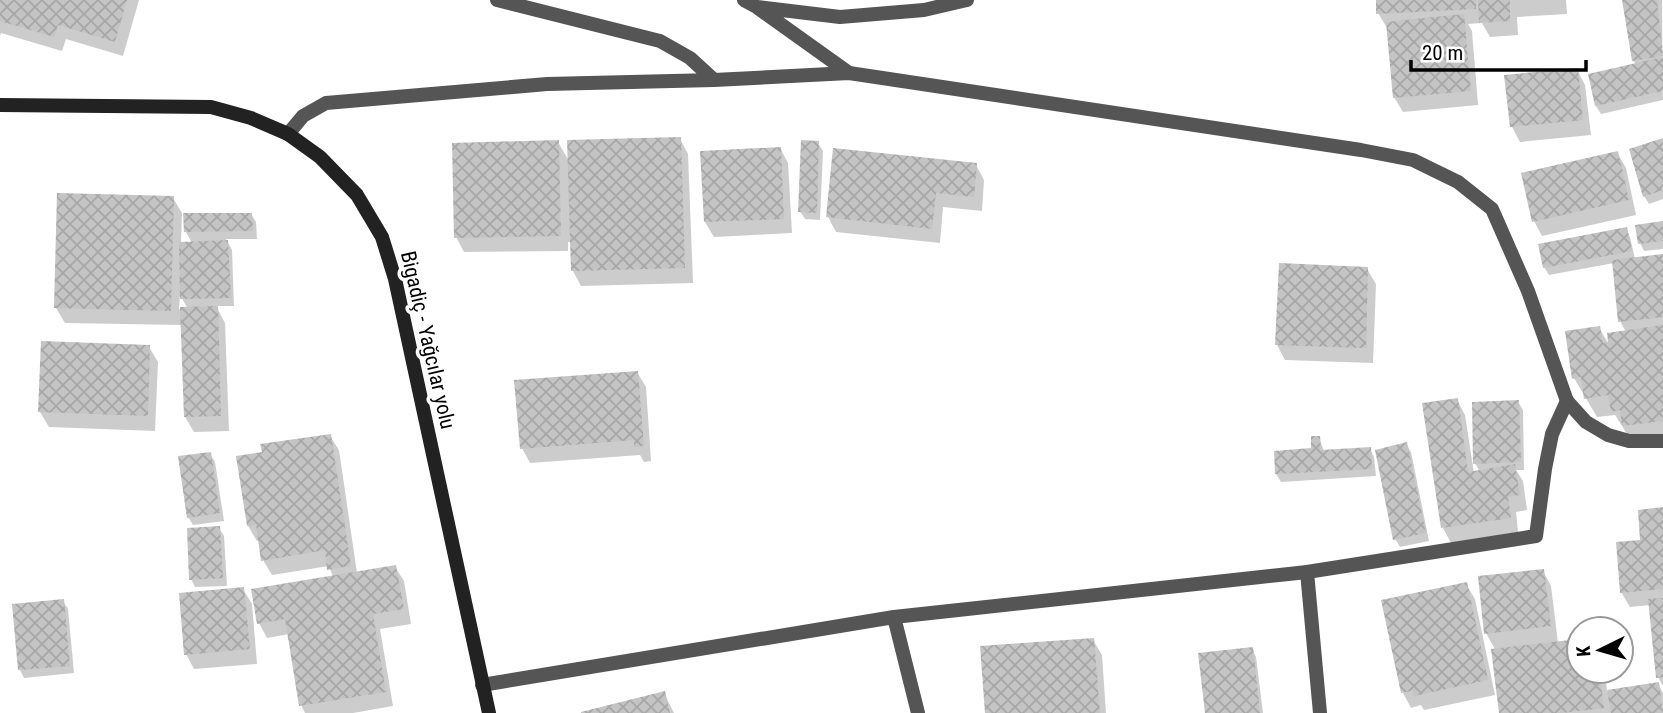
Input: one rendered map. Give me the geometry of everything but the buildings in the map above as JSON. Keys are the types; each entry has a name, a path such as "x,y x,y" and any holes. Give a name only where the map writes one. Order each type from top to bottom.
{"main road":[{"name":"Bigadiç - Yağcılar yolu","path":"0,105 211,107 251,117 288,134 320,157 357,195 382,237 395,279 489,713"}],"street":[{"path":"497,0 660,41 690,58 714,80"},
{"path":"751,3 839,17 923,10 967,0"},
{"path":"751,3 849,74"},
{"path":"288,134 303,116 326,103 547,84 849,74 1413,160 1458,182 1492,209 1528,291 1567,401 1586,422 1608,435 1629,441 1663,441"},
{"path":"482,685 894,617 1307,572 1536,536 1552,434 1567,401"},
{"path":"1307,572 1320,713"},
{"path":"894,617 918,713"}]}
